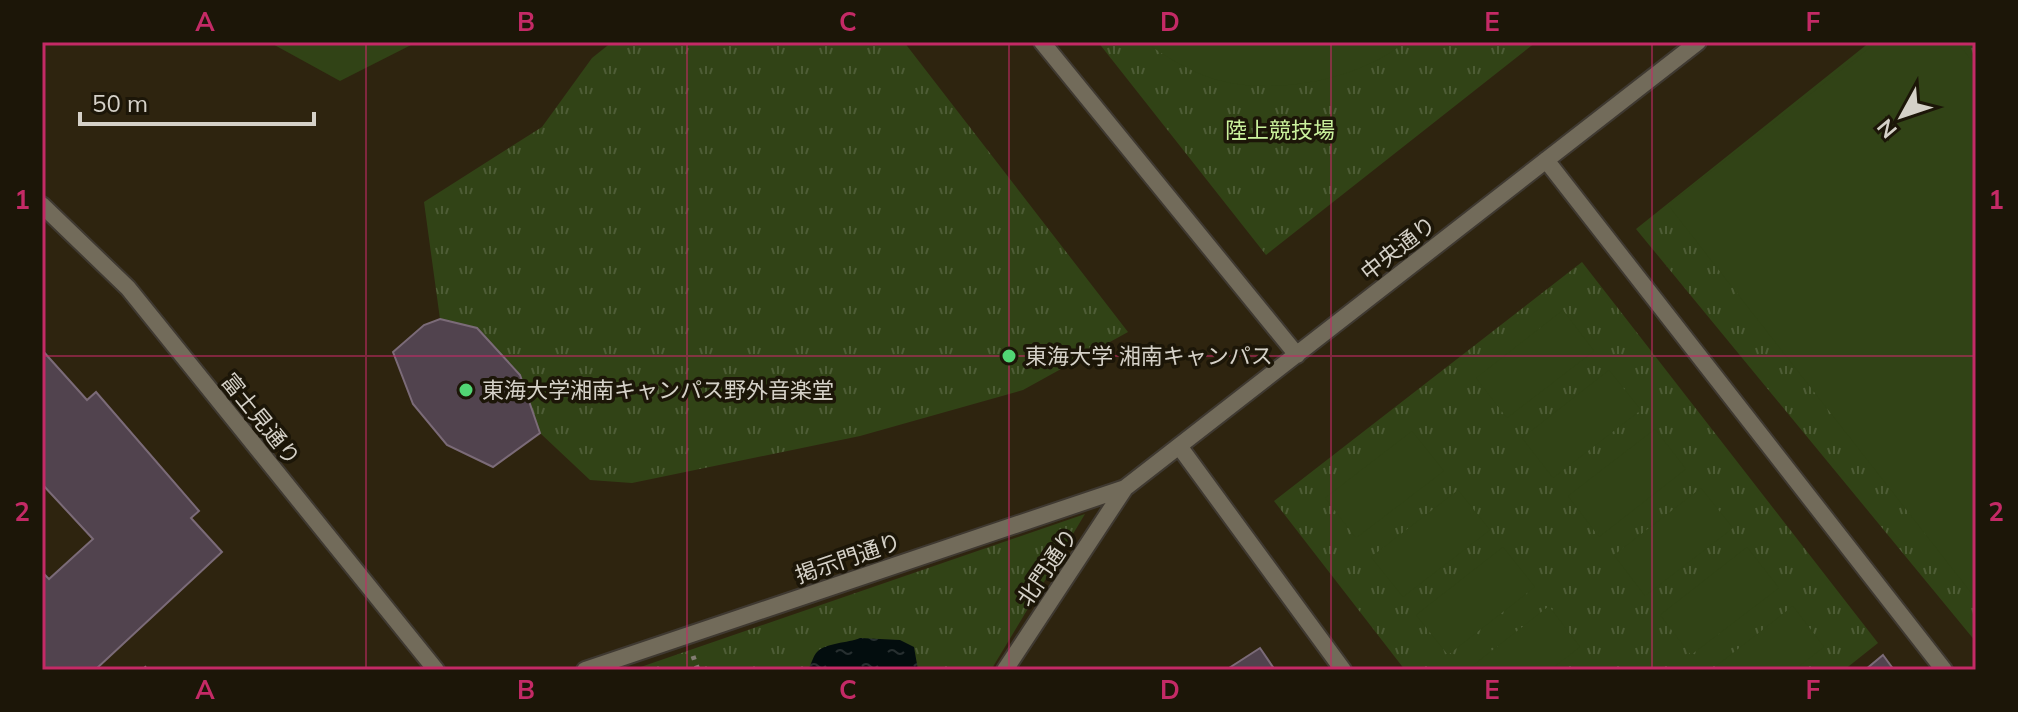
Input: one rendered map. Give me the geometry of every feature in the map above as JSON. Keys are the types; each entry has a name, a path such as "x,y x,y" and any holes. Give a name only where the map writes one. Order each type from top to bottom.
{"lane":[{"path":"1042,42 1297,355"},
{"name":"中央通り","path":"1125,488 1698,42"},
{"path":"1546,160 1944,670"},
{"name":"富士見通り","path":"42,205 128,288 436,670"},
{"path":"1179,446 1343,670"},
{"name":"掲示門通り","path":"585,670 1125,488"},
{"name":"北門通り","path":"1005,670 1125,488"}],"path":[{"path":"144,670 149,666 152,670"}],"shaded area":[{"name":"東海大学 湘南キャンパス","path":"42,42 1976,42 1976,670 42,670"}],"green space":[{"path":"269,42 417,42 340,81"},
{"path":"612,42 904,42 1128,332 1023,390 860,436 632,483 590,480 540,433 520,375 477,328 440,319 424,202 542,127 592,58"},
{"name":"陸上競技場","path":"1098,42 1536,42 1266,255"},
{"path":"1145,42 1405,42 1386,56 1338,76 1312,82 1259,86 1234,84 1202,75"},
{"path":"1870,42 1976,42 1976,642 1636,229"},
{"path":"1877,42 1957,42 1976,66 1976,599 1668,205"},
{"path":"1582,262 1878,643 1844,670 1405,670 1274,501"},
{"path":"1563,310 1594,351 1507,418 1476,378"},
{"path":"1609,370 1641,410 1553,478 1522,438"},
{"path":"1655,429 1686,469 1599,537 1568,496"},
{"path":"1412,431 1444,471 1356,538 1325,498"},
{"path":"1701,488 1733,528 1645,596 1614,555"},
{"path":"1458,490 1490,530 1403,597 1371,557"},
{"path":"1085,514 991,670 632,670"},
{"path":"1503,547 1535,587 1448,655 1416,615"},
{"path":"1747,547 1779,588 1691,655 1660,615"},
{"path":"1549,606 1580,647 1550,670 1467,670"},
{"path":"1793,606 1824,647 1794,670 1711,670"}],"water":[{"path":"860,638 900,640 914,647 918,670 808,670 821,649"}],"building":[{"name":"東海大学湘南キャンパス野外音楽堂","path":"440,319 477,328 520,375 540,433 493,467 447,445 413,404 393,352 424,325"},
{"path":"42,350 87,400 96,392 199,511 191,518 222,552 95,670 42,670 42,572 49,579 93,539 42,484"},
{"path":"1260,648 1275,670 1226,670"},
{"path":"1883,655 1894,670 1865,670"}],"place":[{"name":"東海大学 湘南キャンパス","path":"1009,356"},
{"name":"東海大学湘南キャンパス野外音楽堂","path":"466,390"}]}
